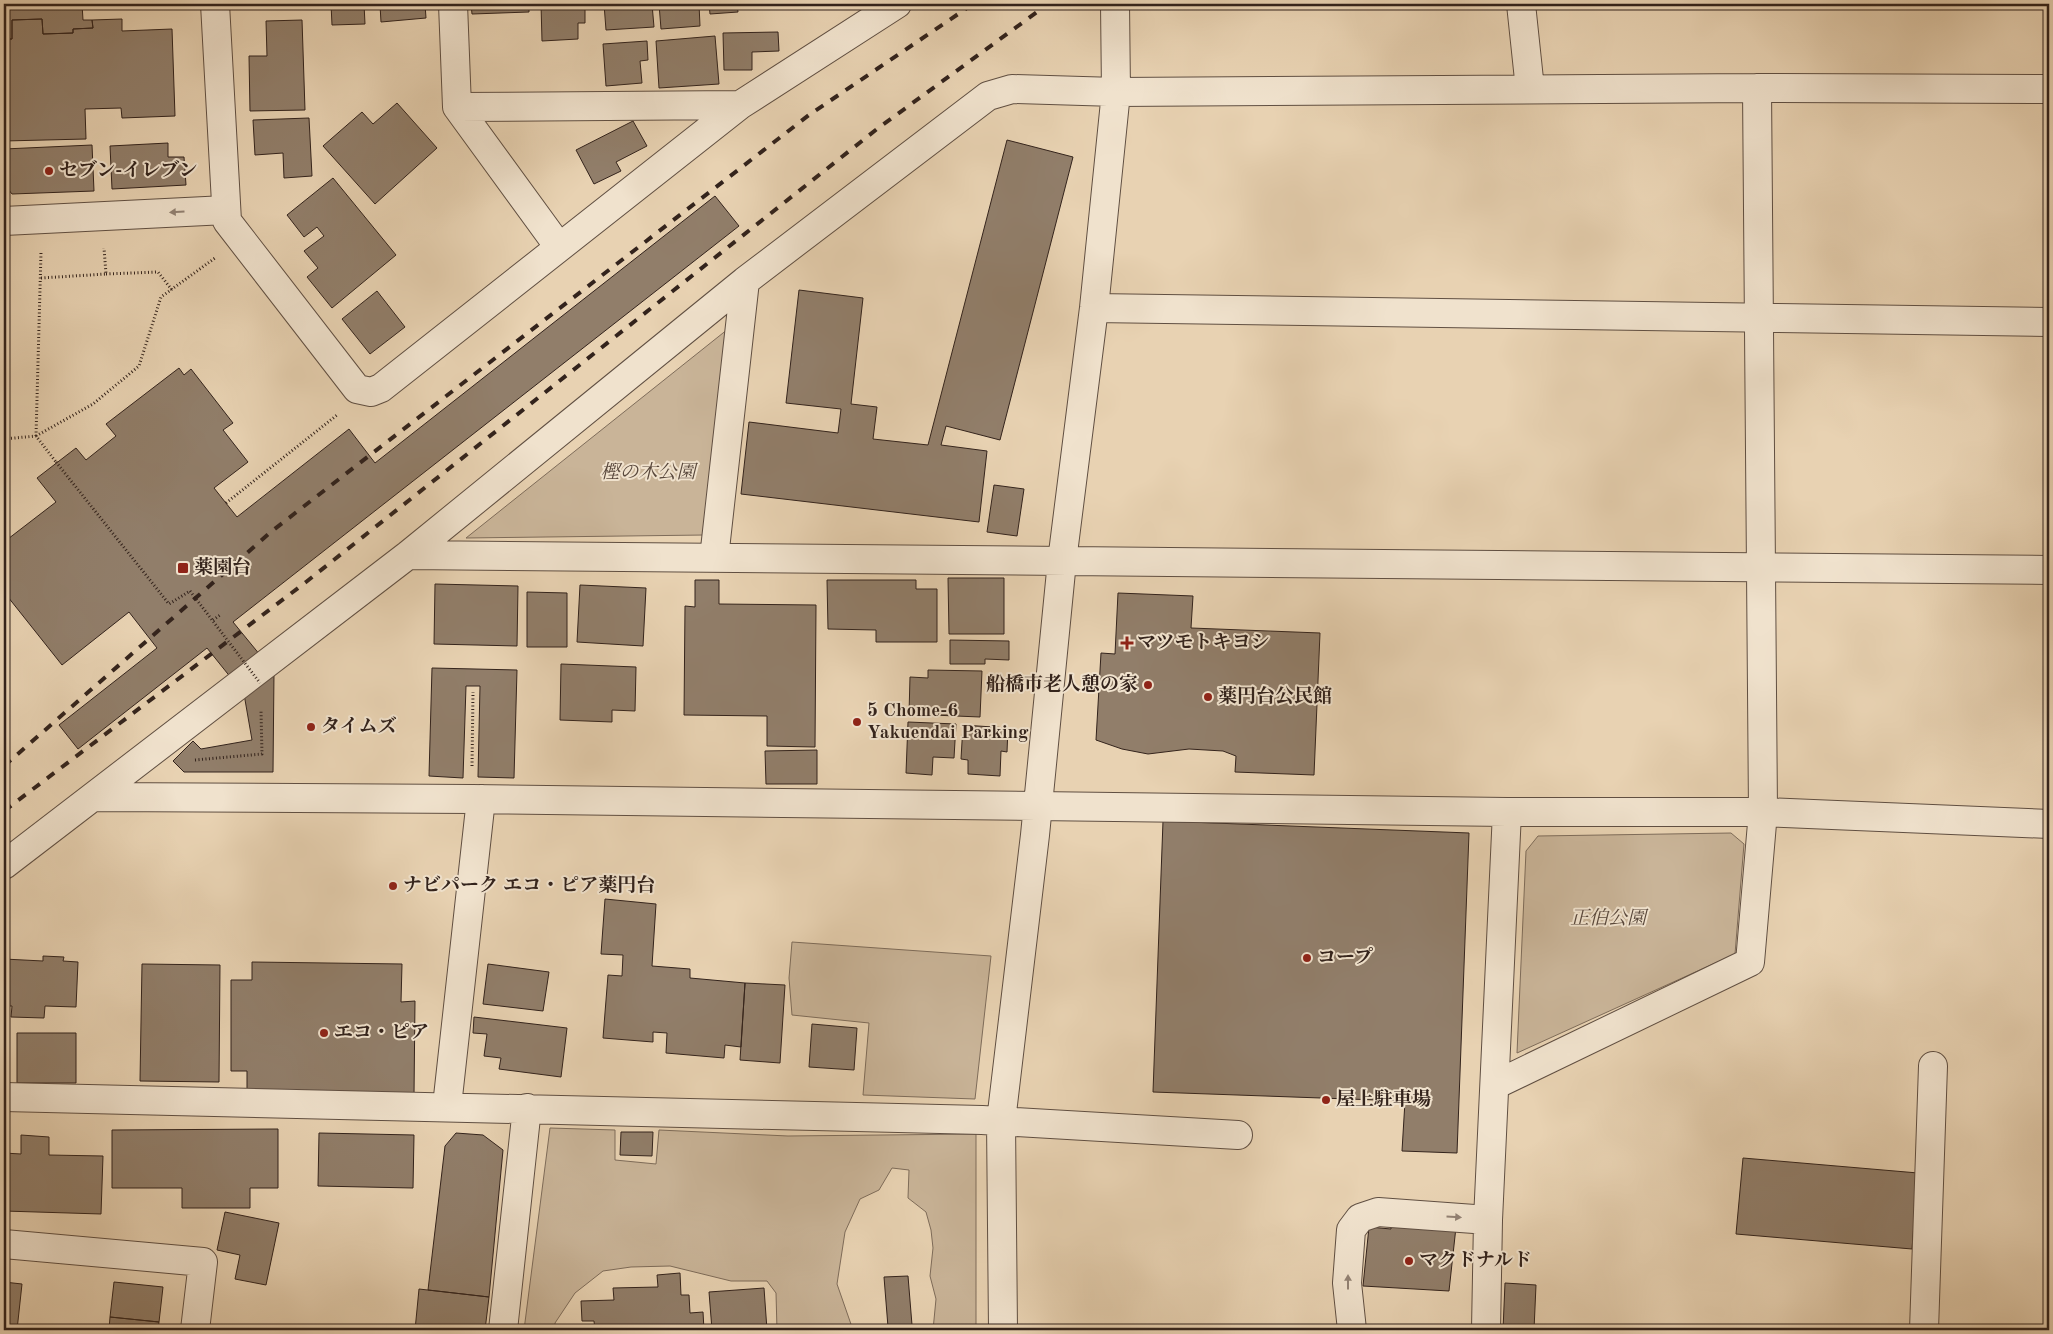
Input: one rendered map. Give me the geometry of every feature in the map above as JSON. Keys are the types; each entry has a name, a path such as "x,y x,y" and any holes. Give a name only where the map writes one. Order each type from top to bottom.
{"street":[{"path":"215,4 227,221 357,389 371,392 381,388 740,105 884,8"},
{"path":"452,4 457,107 559,247"},
{"path":"1003,1330 1001,1121 1038,805 1062,561 1094,308 1116,92 1115,4"},
{"path":"1521,4 1530,89"},
{"path":"1495,1085 1750,962 1763,812 1757,88"},
{"path":"4,865 408,555 745,280 988,96 1012,89 1116,92 1757,88 2049,89"},
{"path":"457,107 740,105"},
{"path":"4,221 226,210"},
{"path":"714,558 745,280"},
{"path":"1094,308 2049,322"},
{"path":"408,555 2049,570"},
{"path":"94,797 476,799 1507,812 1763,812 2049,824"},
{"path":"447,1106 476,799"},
{"path":"1486,1330 1488,1220 1507,812"},
{"path":"1924,1330 1933,1066"},
{"path":"4,1097 447,1106 1001,1121 1238,1135"},
{"path":"503,1330 526,1108"},
{"path":"1352,1330 1347,1283 1351,1230 1360,1218 1378,1212 1488,1220"},
{"path":"4,1244 203,1262 195,1330"}],"path":[{"path":"104,244 106,274"},
{"path":"32,252 41,252 36,436 169,604 190,591 260,683 260,692"},
{"path":"4,438 36,436 93,404 140,366 161,297 221,254"},
{"path":"41,278 158,272 172,290"},
{"path":"226,503 344,410"},
{"path":"213,620 220,615"},
{"path":"473,692 476,799"},
{"path":"190,756 196,761 262,754 261,709"}],"green space":[{"name":"樫の木公園","path":"728,329 705,535 466,538"},
{"name":"正伯公園","path":"1731,833 1744,844 1735,954 1517,1053 1526,851 1538,836"},
{"path":"792,942 991,956 975,1099 863,1095 869,1023 792,1015 789,978"},
{"path":"550,1128 615,1130 615,1160 656,1164 659,1130 788,1136 976,1134 976,1330 933,1330 936,1299 930,1276 933,1248 931,1230 926,1212 908,1198 909,1170 892,1168 879,1190 860,1199 845,1232 837,1284 853,1330 777,1330 776,1293 767,1281 731,1281 670,1266 631,1267 603,1271 575,1293 555,1323 555,1330 524,1330"}],"building":[{"path":"4,4 82,4 83,20 92,20 93,28 73,29 73,33 43,34 42,19 12,20 12,39 4,39"},
{"path":"331,4 364,4 365,24 332,25"},
{"path":"371,4 425,4 426,18 381,22 380,5"},
{"path":"471,4 529,4 529,12 472,14"},
{"path":"541,4 585,4 585,23 578,23 578,39 542,41"},
{"path":"604,4 652,4 654,27 606,30"},
{"path":"659,4 699,4 700,26 661,29"},
{"path":"709,4 737,4 738,12 710,14"},
{"path":"42,19 43,34 73,33 73,29 93,28 92,20 122,19 122,31 172,29 175,116 122,118 121,108 85,109 86,139 4,141 4,39 12,39 12,20"},
{"path":"302,20 305,110 250,111 249,56 267,56 266,21"},
{"path":"778,32 779,51 752,52 752,70 724,70 723,33"},
{"path":"715,36 719,84 659,88 656,41"},
{"path":"647,41 648,60 640,61 642,83 606,86 603,44"},
{"path":"397,103 437,148 375,204 323,146 362,112 373,124"},
{"path":"309,118 312,176 284,178 283,153 255,155 253,120"},
{"path":"633,121 647,146 616,162 621,171 594,184 576,150"},
{"path":"1007,140 1073,157 1000,440 946,426 941,445 987,451 979,522 741,494 749,422 838,433 841,409 786,403 799,290 863,298 851,404 877,407 873,439 928,445"},
{"path":"168,143 168,157 184,157 186,185 112,189 110,146"},
{"path":"92,145 94,191 12,194 4,184 4,149"},
{"path":"333,178 396,255 332,308 307,277 318,268 304,251 324,236 317,227 304,237 287,215"},
{"path":"715,196 739,226 233,622 274,672 273,772 184,772 173,761 193,741 201,749 252,740 244,694 207,648 78,749 59,725 157,648 129,612 62,665 4,592 4,542 56,502 37,478 76,448 86,460 116,436 106,424 179,368 184,375 191,369 233,423 223,430 248,462 214,488 237,517 349,429 375,463"},
{"path":"377,291 405,327 370,354 342,319"},
{"path":"994,485 1024,489 1017,536 987,532"},
{"path":"948,578 1004,578 1004,634 949,634"},
{"path":"695,580 719,580 719,604 816,605 815,747 767,746 767,716 684,715 685,606 695,607"},
{"path":"827,580 916,580 916,589 937,589 937,642 876,642 876,630 828,629"},
{"path":"435,584 518,586 517,646 434,644"},
{"path":"580,585 646,588 643,646 577,642"},
{"path":"527,592 567,593 567,647 527,647"},
{"name":"薬円台公民館","path":"1118,593 1193,596 1191,628 1320,633 1314,775 1235,772 1236,756 1223,751 1189,749 1148,754 1122,749 1096,740 1101,653 1115,654"},
{"path":"950,640 1009,641 1009,660 985,659 985,664 950,664"},
{"path":"561,664 636,667 635,711 612,710 612,722 560,720"},
{"path":"432,668 517,670 514,778 478,777 480,686 466,686 463,778 429,776"},
{"path":"928,670 982,671 980,717 909,714 910,677 928,678"},
{"path":"908,722 956,724 954,758 933,757 932,775 906,773"},
{"path":"963,725 1008,728 1007,752 1001,751 1000,776 968,774 968,760 961,759"},
{"path":"817,750 817,784 766,784 765,751"},
{"path":"1163,821 1469,833 1457,1153 1402,1151 1405,1101 1153,1092"},
{"path":"605,899 656,904 652,966 690,969 690,978 745,983 741,1047 725,1045 724,1058 666,1053 667,1033 653,1032 653,1042 603,1038 608,975 622,976 623,955 601,954"},
{"path":"43,956 64,957 63,961 78,962 76,1007 45,1006 44,1018 11,1017 12,1006 4,1006 4,959 43,961"},
{"path":"252,962 402,964 401,1002 415,1001 414,1095 247,1093 247,1071 231,1071 231,980 252,980"},
{"path":"142,964 220,965 219,1082 140,1081"},
{"path":"488,964 549,972 543,1011 483,1004"},
{"path":"745,983 785,985 780,1063 740,1060"},
{"path":"474,1017 567,1028 561,1077 499,1069 501,1058 484,1056 487,1034 473,1033"},
{"path":"812,1024 857,1028 854,1070 809,1067"},
{"path":"17,1033 76,1033 76,1083 17,1083"},
{"path":"278,1129 278,1188 250,1188 250,1208 182,1208 182,1188 112,1188 112,1130"},
{"path":"621,1132 653,1132 652,1156 620,1155"},
{"path":"319,1133 414,1135 413,1188 318,1186"},
{"path":"456,1133 483,1135 503,1150 489,1297 428,1290 445,1146"},
{"path":"21,1135 49,1137 49,1155 103,1156 101,1214 4,1211 4,1153 21,1154"},
{"path":"1743,1158 1918,1173 1912,1249 1736,1234"},
{"path":"225,1212 279,1223 266,1285 235,1279 240,1255 217,1250"},
{"path":"1391,1221 1456,1227 1449,1291 1363,1286 1369,1227 1391,1229"},
{"path":"680,1273 681,1295 689,1295 690,1313 703,1312 704,1330 595,1330 594,1321 582,1321 581,1301 614,1300 613,1288 658,1287 657,1275"},
{"path":"908,1276 912,1325 888,1327 884,1277"},
{"path":"4,1282 22,1284 17,1330 4,1330"},
{"path":"114,1282 163,1287 159,1322 110,1317"},
{"path":"1505,1283 1536,1285 1534,1330 1503,1330"},
{"path":"764,1288 767,1330 712,1330 709,1292"},
{"path":"419,1289 489,1297 485,1330 415,1330"},
{"path":"110,1317 159,1322 158,1330 109,1330"}],"railway":[{"path":"4,766 272,531 809,115 973,4"},
{"path":"4,811 306,582 877,129 1048,4"}],"place":[{"name":"セブン-イレブン","path":"49,171"},
{"name":"薬園台","path":"183,568"},
{"name":"マツモトキヨシ","path":"1127,643"},
{"name":"船橋市老人憩の家","path":"1148,685"},
{"name":"薬円台公民館","path":"1208,697"},
{"name":"5 Chome-6 Yakuendai Parking","path":"857,722"},
{"name":"タイムズ","path":"311,727"},
{"name":"ナビパーク エコ・ピア薬円台","path":"393,886"},
{"name":"コープ","path":"1307,958"},
{"name":"エコ・ピア","path":"324,1033"},
{"name":"屋上駐車場","path":"1326,1100"},
{"name":"マクドナルド","path":"1409,1261"}]}
